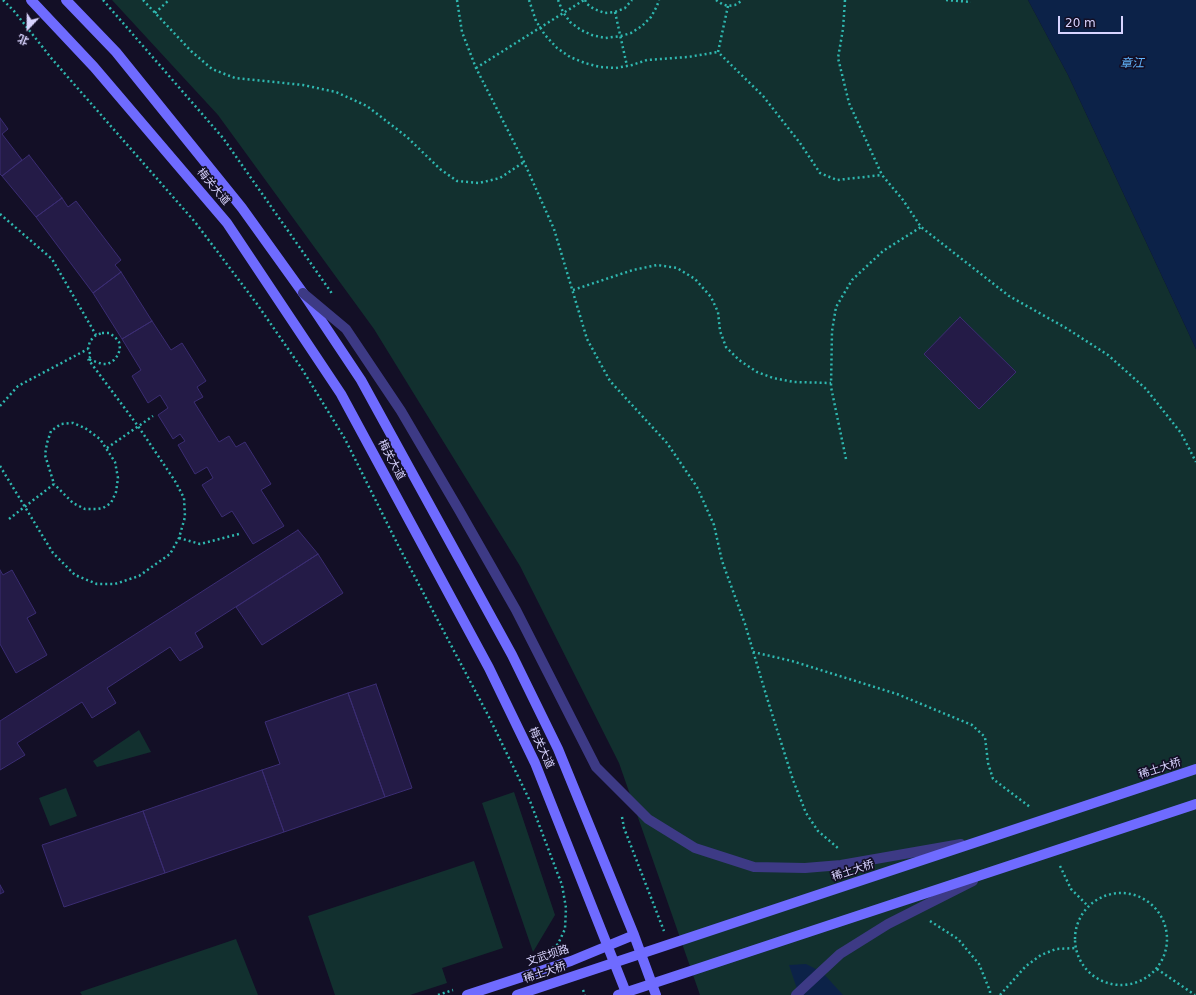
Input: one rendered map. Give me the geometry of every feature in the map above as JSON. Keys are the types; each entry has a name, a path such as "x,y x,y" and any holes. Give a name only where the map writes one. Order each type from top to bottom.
{"main road":[{"name":"梅关大道","path":"31,0 94,67 227,223 341,394 490,668 535,763 627,995"},
{"name":"梅关大道","path":"66,0 116,52 233,196 303,293 361,380 512,655 558,749 634,935 656,995"},
{"name":"稀土大桥","path":"517,995 1196,769"},
{"path":"618,995 1196,804"},
{"name":"文武坝路","path":"467,995 571,961 634,935"}],"street":[{"path":"303,293 346,329 401,412 516,610 596,767 648,819 695,848 754,867 806,868 841,865 983,840"},
{"path":"796,995 840,954 888,924 991,872"}],"path":[{"path":"3,0 14,11 57,65 195,222 257,304 302,369 344,439 489,717 530,801 562,885 566,908"},
{"path":"142,0 190,51 212,69 235,78 303,84 336,92 366,106 408,137 440,169 457,181 478,183 500,178 524,162"},
{"path":"155,14 169,0"},
{"path":"457,0 462,32 476,68 524,162 554,229 587,339 610,381 667,443 697,487 714,525 722,561 745,624 766,698 793,780 806,813 818,831 841,851"},
{"path":"529,0 536,21 545,35 557,48 570,57 585,63 600,67 616,68 647,60 688,57 718,52"},
{"path":"558,0 563,13 570,22 581,30 592,35 605,38 631,33 642,26 651,17 659,0"},
{"path":"476,68 584,0 594,10 605,13 615,12 625,8 632,0"},
{"path":"716,0 728,6 735,5 743,0"},
{"path":"845,0 843,29 838,58 848,103 882,175 903,200 921,227 1009,296 1066,328 1108,355 1151,396 1181,432 1196,462"},
{"path":"946,0 971,2"},
{"path":"718,52 728,6"},
{"path":"615,12 627,66"},
{"path":"718,52 763,96 800,143 820,173 837,180 882,175"},
{"path":"0,214 52,259 96,335"},
{"path":"846,459 831,383 832,331 836,307 852,280 883,251 921,227"},
{"path":"573,290 639,269 657,265 677,268 695,279 711,297 718,312 720,331 726,347 739,360 757,372 773,378 794,382 831,383"},
{"path":"109,333 119,342 120,349 118,355 108,364 102,364 88,359 91,356 88,349 90,341 96,335 109,333"},
{"path":"0,406 18,386 88,349"},
{"path":"0,466 53,553 75,575 97,584 115,584 139,576 170,554 179,538 185,517 184,498 175,481 138,426 88,359"},
{"path":"107,448 153,416"},
{"path":"73,423 85,428 100,439 107,448 114,462 118,478 116,492 111,503 103,508 85,509 72,503 54,484 46,454 47,443 51,431 61,424 73,423"},
{"path":"9,519 54,484"},
{"path":"179,538 200,544 238,534"},
{"path":"753,652 792,661 897,694 972,725 986,737 988,763 993,779 1033,808"},
{"path":"1059,862 1071,889 1088,906"},
{"path":"1123,893 1136,895 1148,901 1158,910 1165,921 1168,934 1167,948 1164,959 1149,977 1139,982 1127,985 1115,985 1094,977 1085,969 1075,948 1074,936 1076,925 1088,906 1098,899 1110,894 1123,893"},
{"path":"926,918 958,939 979,964 990,991 990,995"},
{"path":"1000,995 1026,966 1041,955 1056,949 1075,948"},
{"path":"1157,968 1195,995"}],"green space":[{"path":"112,0 1028,0 1068,75 1196,349 1196,995 700,995 619,763 520,566 374,329 218,115"},
{"path":"139,730 151,752 97,767 93,761"},
{"path":"66,788 77,816 50,826 39,798"},
{"path":"514,792 555,915 533,952 482,803"},
{"path":"474,861 503,948 442,968 447,983 410,995 335,995 308,916"},
{"path":"236,939 258,995 82,995 80,992"}],"water":[{"name":"章江","path":"1028,0 1196,0 1196,349 1068,75"},
{"path":"806,964 822,972 843,995 799,995 789,965"}],"building":[{"path":"0,118 8,129 2,134 22,160 2,176 0,174"},
{"path":"29,155 62,198 36,217 2,176"},
{"path":"62,198 68,207 76,201 121,260 115,265 121,272 93,293 36,217"},
{"path":"121,272 152,321 122,339 93,293"},
{"path":"960,317 1016,372 979,409 924,354"},
{"path":"152,321 171,350 182,343 206,381 197,387 203,397 194,402 219,442 229,436 236,447 245,442 271,484 261,490 284,526 253,544 232,511 222,517 202,485 213,478 207,467 195,474 178,445 185,441 180,434 173,439 158,415 168,408 160,395 148,403 132,376 141,370 122,339"},
{"path":"298,530 318,554 195,633 203,647 180,661 170,647 107,688 116,703 92,718 82,702 17,743 25,755 0,770 0,721"},
{"path":"318,554 343,593 262,645 236,607"},
{"path":"0,570 3,575 12,570 36,613 27,618 47,655 16,673 0,644"},
{"path":"376,684 412,788 385,797 348,693"},
{"path":"348,693 385,797 284,832 262,770 280,764 265,722"},
{"path":"262,770 284,832 165,873 143,811"},
{"path":"143,811 165,873 64,907 42,845"},
{"path":"0,885 4,892 0,894"}]}
